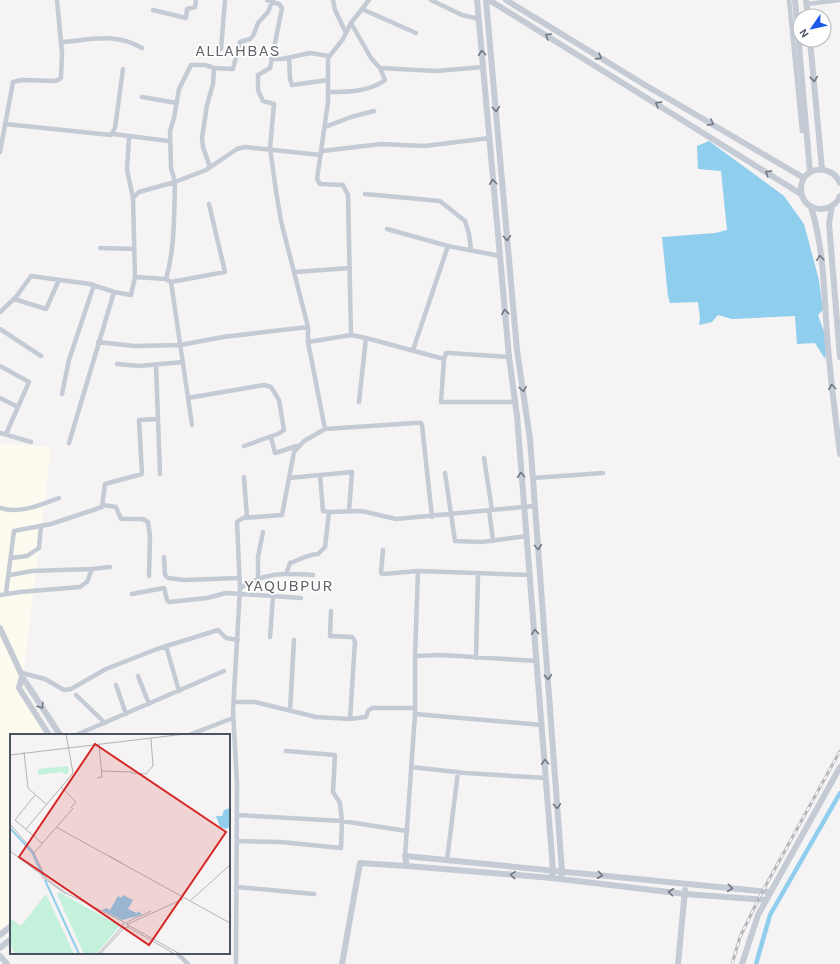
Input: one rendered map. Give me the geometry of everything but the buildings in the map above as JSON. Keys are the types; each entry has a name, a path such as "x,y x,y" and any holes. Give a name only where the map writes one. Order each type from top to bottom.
{"street":[{"path":"0,152 13,82 22,80 56,81 60,79 62,61 57,0"},
{"path":"153,10 186,18 187,9 195,7 196,0"},
{"path":"221,49 225,0"},
{"path":"333,0 335,10 346,33"},
{"path":"351,335 348,195 342,186 322,185 317,179 325,127 329,56 342,42 350,23 369,0"},
{"path":"431,0 462,15 479,19"},
{"path":"477,0 509,354 516,402 553,870 552,878"},
{"path":"488,0 801,194"},
{"path":"488,0 517,350 530,439 562,871 560,879"},
{"path":"506,0 645,85 804,178"},
{"path":"789,0 802,131 807,130"},
{"path":"795,0 810,172"},
{"path":"807,2 840,0"},
{"path":"192,424 169,280 175,182 171,168 169,141 170,127 174,118 179,90 191,65 205,65 214,68 234,68 240,42 253,36 258,23 268,12 269,1 281,5 282,8 270,68 258,74 258,92 263,101 274,104 270,148 281,221 308,327 308,342 325,429"},
{"path":"362,9 416,33"},
{"path":"328,92 352,92 385,80 380,68 371,58 350,23"},
{"path":"61,42 115,38 126,40 142,48"},
{"path":"811,48 822,169"},
{"path":"271,59 289,58 312,53 329,56"},
{"path":"289,58 290,79 292,85 328,80"},
{"path":"380,68 436,71 483,66"},
{"path":"210,167 203,147 202,138 214,68"},
{"path":"113,134 123,69"},
{"path":"142,97 177,103"},
{"path":"325,127 351,116 374,110"},
{"path":"5,124 109,136 113,134 169,141"},
{"path":"0,312 14,299 31,276 94,285 114,292 131,295 135,277 133,198 126,170 129,137"},
{"path":"133,198 139,192 175,182 210,167 237,149 245,147 322,153 381,144 424,146 490,138"},
{"path":"839,199 832,206 820,210 805,202 801,194 801,186 804,178 810,172 822,169 834,174 840,183"},
{"path":"365,194 440,201 465,221 469,234 471,250"},
{"path":"135,277 169,280 225,272 209,204"},
{"path":"832,206 829,224 840,357"},
{"path":"812,207 816,224 823,278 830,369 840,454"},
{"path":"387,229 448,246 500,256"},
{"path":"413,350 448,246"},
{"path":"100,248 134,249"},
{"path":"295,272 350,268"},
{"path":"14,299 46,309 59,280"},
{"path":"62,394 67,376 69,360 94,285"},
{"path":"68,443 114,292"},
{"path":"98,342 134,346 180,346 223,337 308,327"},
{"path":"0,329 41,356"},
{"path":"308,342 351,335 444,358"},
{"path":"358,402 366,338"},
{"path":"516,402 441,402 444,358 446,353 509,354 517,350"},
{"path":"117,364 139,366 183,362"},
{"path":"156,365 160,474"},
{"path":"0,366 29,382 6,434"},
{"path":"188,398 264,385 272,387 279,400 284,430 271,437 244,446"},
{"path":"0,398 18,407"},
{"path":"103,505 103,489 105,484 142,474 139,420 157,419"},
{"path":"271,437 275,453 299,446 325,429 421,423 432,517"},
{"path":"0,433 32,442"},
{"path":"236,964 237,815 233,718 240,593 237,522 239,519 282,515 294,452 299,446"},
{"path":"484,458 492,541"},
{"path":"289,478 352,472 349,511"},
{"path":"445,473 455,541 492,541 527,536"},
{"path":"533,478 604,473"},
{"path":"320,475 323,511 329,512 362,511 396,519 432,517 534,506"},
{"path":"244,477 247,518"},
{"path":"0,508 10,511 28,510 60,498"},
{"path":"6,594 10,575 12,539 14,531 41,526 96,510 103,505 116,507 121,519 143,520 148,522 150,536 149,576"},
{"path":"286,574 290,563 304,558 309,554 318,554 325,547 329,512"},
{"path":"11,558 27,556 39,548 41,526"},
{"path":"258,578 258,557 263,532"},
{"path":"383,550 382,574 418,571 530,575"},
{"path":"164,557 165,575 168,578 184,580 239,578"},
{"path":"10,575 32,571 110,567"},
{"path":"0,595 83,586 87,582 92,569"},
{"path":"407,866 405,856 415,714 414,656 418,571"},
{"path":"476,658 478,574"},
{"path":"240,588 265,575 313,575"},
{"path":"132,594 164,588 167,600 170,602 207,598 226,593 301,598"},
{"path":"270,637 273,597"},
{"path":"331,611 330,636 352,637 355,641 350,719"},
{"path":"0,628 24,680 59,734"},
{"path":"22,673 44,679 64,690 71,689 106,669 166,646 218,630 226,638 238,640"},
{"path":"290,711 294,640"},
{"path":"166,646 179,691"},
{"path":"414,656 441,655 537,662"},
{"path":"78,734 224,671"},
{"path":"138,676 149,704"},
{"path":"24,680 21,680 19,683 19,688 48,734"},
{"path":"116,685 126,714"},
{"path":"76,695 105,723"},
{"path":"234,702 255,702 308,716 350,719 366,717 368,711 372,708 415,708"},
{"path":"415,714 542,725"},
{"path":"192,734 233,718"},
{"path":"237,841 281,842 341,848 342,821 340,803 333,792 335,755 286,751"},
{"path":"742,964 758,915 840,766"},
{"path":"411,767 546,778"},
{"path":"447,860 458,772"},
{"path":"237,815 342,821 407,831"},
{"path":"405,856 770,892"},
{"path":"342,964 360,863 552,878 685,894 766,900"},
{"path":"678,964 686,884"},
{"path":"237,887 314,894"},
{"path":"0,935 10,927"},
{"path":"0,948 10,940"},
{"path":"178,954 188,964"},
{"path":"0,956 7,964"}],"shaded area":[{"path":"0,444 51,447 22,685 51,734 10,734 10,922 0,930"}],"water":[{"path":"709,141 784,196 804,224 819,280 823,310 818,315 828,343 825,359 815,343 797,344 795,316 732,319 718,315 712,322 699,325 700,319 698,302 670,303 662,237 715,233 727,230 721,171 698,169 697,146"}],"waterway":[{"path":"756,964 770,915 840,793"}],"railway":[{"path":"732,964 740,937 761,894 840,751"}],"district":[{"name":"ALLAHBAS","path":"238,50"},
{"name":"YAQUBPUR","path":"289,585"}]}
